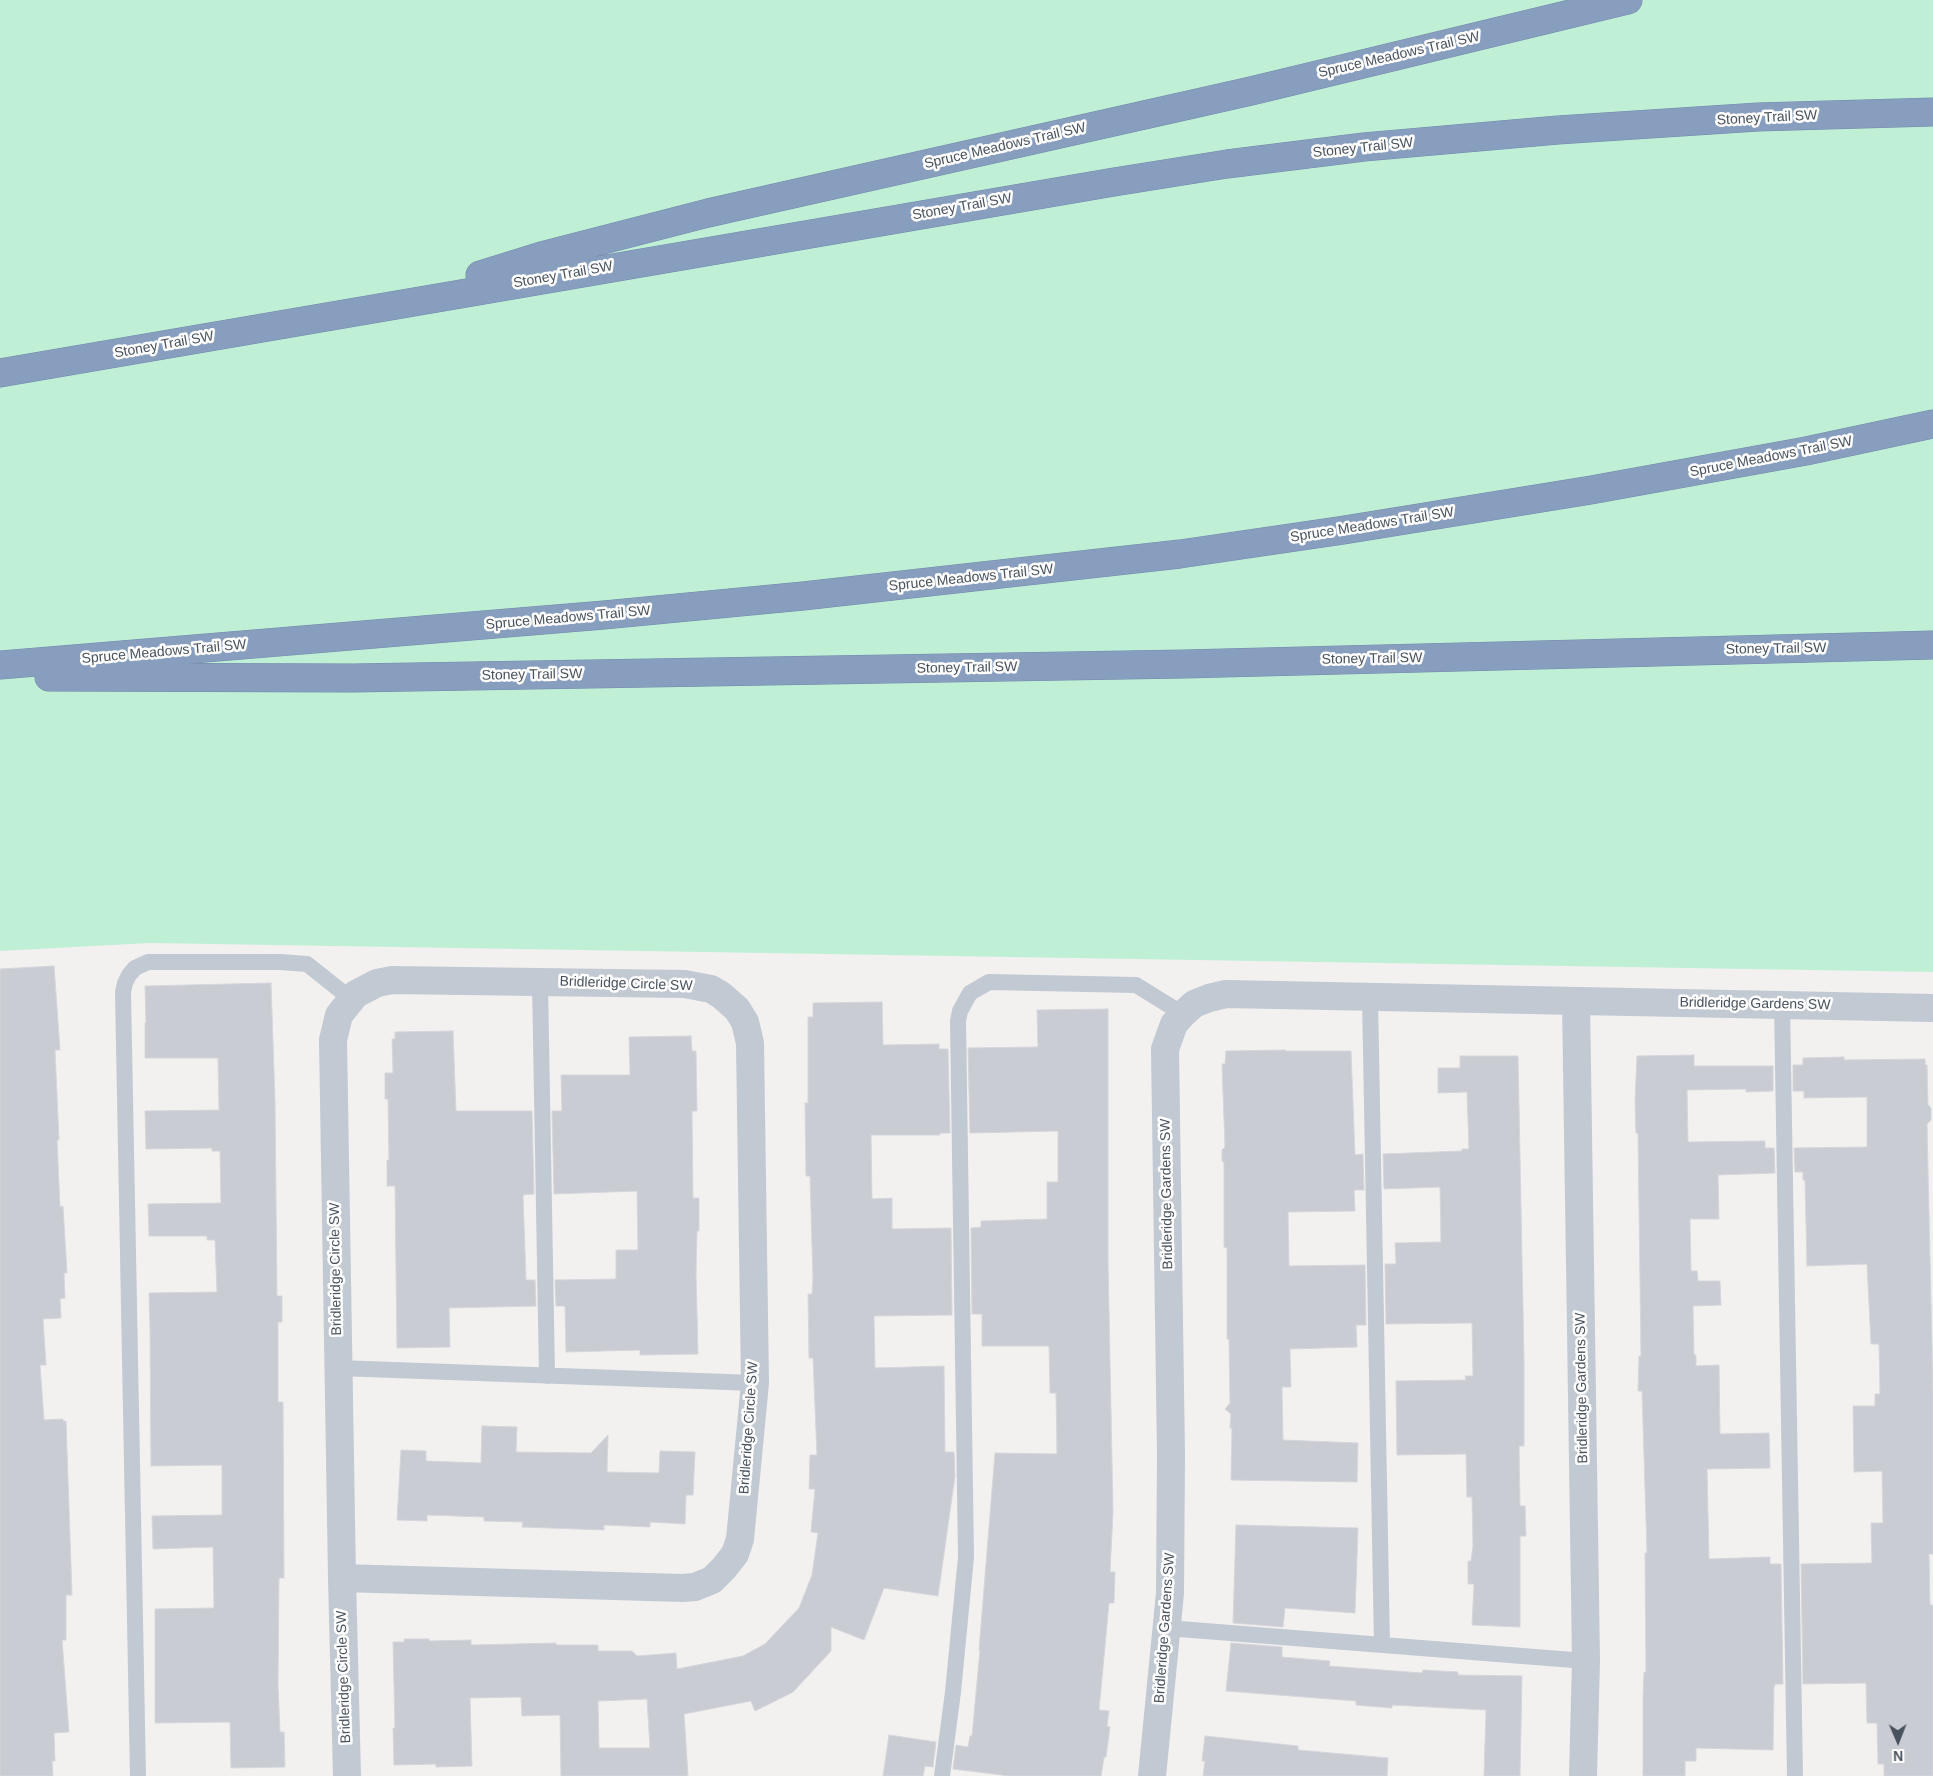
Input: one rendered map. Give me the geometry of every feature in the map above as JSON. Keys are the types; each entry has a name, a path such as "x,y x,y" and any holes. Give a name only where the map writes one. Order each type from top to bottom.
{"highway":[{"name":"Spruce Meadows Trail SW","path":"385,305 541,256 708,213 1251,91 1628,0"},
{"name":"Stoney Trail SW","path":"0,372 268,327 385,305 1227,164 1364,147 1558,130 1748,118 1933,112"},
{"name":"Spruce Meadows Trail SW","path":"0,665 614,614 812,595 1180,554 1344,530 1591,490 1806,451 1933,424"},
{"name":"Stoney Trail SW","path":"0,677 363,678 1174,664 1933,645"}],"street":[{"name":"Bridleridge Circle SW","path":"342,1578 682,1588 695,1587 712,1580 735,1554 740,1538 755,1383 750,1043 744,1022 737,1009 722,995 698,986 685,984 392,980 366,987 351,999 339,1015 333,1040 338,1368 342,1578 347,1776"},
{"name":"Bridleridge Gardens SW","path":"1152,1776 1170,1593 1171,1454 1165,1049 1174,1024 1183,1014 1194,1004 1226,994 1933,1008"},
{"name":"Bridleridge Gardens SW","path":"1576,1001 1586,1661 1583,1776"}],"lane":[{"path":"138,1776 124,1002 126,983 129,975 136,968 148,962 280,962 307,964 351,999"},
{"path":"540,982 547,1376"},
{"path":"942,1776 953,1692 966,1557 958,1021 960,1011 970,993 989,982 999,982 1136,985 1183,1014"},
{"path":"1370,997 1382,1645"},
{"path":"1782,1004 1795,1776"},
{"path":"338,1368 755,1383"},
{"path":"1167,1628 1586,1661"}],"green space":[{"path":"0,0 1933,0 1933,972 150,943 0,951"}],"building":[{"path":"54,966 60,1050 55,1050 59,1140 57,1140 60,1207 63,1206 67,1273 64,1273 65,1298 60,1299 61,1318 43,1319 46,1365 40,1365 44,1420 63,1419 63,1421 66,1421 72,1595 66,1595 66,1640 62,1640 69,1732 54,1733 55,1761 52,1761 53,1776 0,1776 0,969"},
{"path":"271,983 275,1101 277,1296 282,1296 282,1322 278,1322 278,1402 283,1402 284,1578 279,1578 278,1685 280,1732 284,1732 285,1767 231,1768 230,1722 155,1723 155,1609 214,1608 213,1547 153,1549 152,1516 222,1515 222,1465 151,1466 149,1293 217,1292 215,1240 207,1240 207,1236 149,1236 148,1204 221,1203 220,1151 212,1151 212,1148 146,1149 145,1111 219,1110 218,1058 145,1058 145,986"},
{"path":"882,1002 883,1045 939,1044 939,1049 948,1049 950,1133 940,1133 940,1135 871,1135 872,1199 892,1198 892,1229 951,1228 952,1315 874,1316 875,1368 944,1366 945,1452 954,1452 955,1476 938,1596 884,1588 864,1640 831,1627 831,1651 793,1692 755,1711 751,1701 684,1714 688,1776 561,1776 560,1715 522,1716 521,1697 470,1698 472,1766 436,1767 436,1764 394,1765 393,1642 404,1642 404,1639 429,1639 429,1641 471,1640 471,1645 556,1643 556,1645 598,1645 598,1651 632,1651 637,1656 676,1653 677,1669 743,1656 765,1644 799,1608 812,1575 818,1533 811,1532 815,1489 809,1489 810,1455 817,1455 813,1358 809,1358 808,1294 812,1294 813,1279 810,1176 806,1176 805,1103 808,1103 808,1017 813,1017 813,1003","holes":["647,1699 650,1748 599,1748 598,1701"]},
{"path":"1108,1009 1108,1260 1113,1512 1110,1572 1115,1572 1114,1603 1109,1603 1099,1710 1109,1711 1107,1726 1110,1727 1106,1757 1104,1757 1101,1776 1010,1776 953,1769 956,1745 968,1747 970,1736 972,1736 995,1453 1057,1454 1056,1393 1050,1393 1049,1346 982,1346 982,1314 972,1314 971,1228 981,1227 981,1221 1047,1219 1047,1182 1058,1182 1058,1131 970,1133 968,1048 1038,1047 1037,1010"},
{"path":"453,1031 456,1111 532,1111 534,1194 523,1195 526,1280 535,1280 536,1306 449,1308 450,1347 397,1348 395,1186 387,1186 387,1160 389,1160 388,1099 385,1099 385,1073 393,1073 392,1039 395,1039 395,1032"},
{"path":"691,1036 692,1051 696,1051 697,1111 692,1111 693,1198 699,1198 696,1273 698,1354 640,1355 640,1350 566,1352 565,1306 556,1306 555,1280 616,1279 616,1250 638,1250 637,1191 554,1194 552,1111 562,1111 561,1075 630,1075 629,1037"},
{"path":"1226,1051 1351,1051 1355,1155 1363,1154 1364,1190 1354,1190 1355,1211 1288,1212 1289,1266 1365,1265 1366,1325 1356,1325 1357,1347 1290,1349 1291,1387 1282,1387 1283,1440 1358,1443 1357,1482 1231,1480 1231,1414 1225,1409 1230,1403 1229,1339 1227,1339 1227,1248 1224,1247 1224,1163 1222,1161 1222,1150 1225,1147 1222,1064 1225,1064"},
{"path":"1694,1055 1694,1066 1773,1066 1773,1091 1746,1092 1746,1089 1687,1090 1688,1142 1765,1141 1765,1148 1774,1148 1775,1173 1718,1175 1719,1219 1690,1219 1691,1271 1697,1271 1698,1281 1720,1281 1721,1305 1693,1306 1696,1366 1719,1365 1720,1434 1769,1433 1770,1468 1707,1469 1709,1559 1770,1557 1770,1564 1781,1564 1783,1684 1775,1684 1774,1687 1773,1750 1696,1748 1696,1761 1685,1761 1685,1776 1643,1776 1643,1699 1644,1672 1646,1672 1645,1553 1647,1553 1642,1391 1638,1391 1639,1356 1641,1356 1638,1133 1636,1133 1635,1101 1637,1056"},
{"path":"1460,1056 1518,1056 1524,1360 1524,1446 1519,1446 1520,1506 1525,1506 1526,1536 1520,1536 1520,1627 1472,1625 1474,1584 1468,1584 1468,1561 1471,1561 1473,1546 1472,1497 1467,1497 1466,1454 1397,1455 1396,1381 1466,1380 1465,1376 1473,1376 1472,1323 1386,1324 1385,1264 1396,1264 1395,1243 1441,1242 1440,1187 1384,1189 1383,1154 1462,1151 1462,1149 1469,1149 1467,1092 1438,1093 1438,1068 1460,1068"},
{"path":"1844,1057 1844,1060 1925,1059 1925,1065 1927,1065 1928,1105 1931,1108 1931,1120 1927,1124 1933,1393 1933,1554 1929,1554 1930,1605 1933,1605 1933,1776 1884,1776 1884,1764 1878,1764 1877,1723 1867,1723 1866,1683 1803,1684 1801,1564 1872,1563 1871,1523 1883,1523 1882,1471 1854,1472 1853,1406 1875,1406 1875,1394 1880,1394 1879,1344 1871,1344 1867,1264 1807,1266 1805,1180 1803,1180 1803,1172 1795,1172 1794,1148 1867,1147 1867,1097 1804,1098 1804,1091 1793,1091 1793,1065 1803,1065 1803,1058"},
{"path":"482,1426 517,1427 516,1452 591,1453 608,1435 607,1472 659,1473 660,1451 695,1452 693,1495 686,1495 685,1524 650,1522 650,1527 604,1525 604,1530 522,1527 523,1522 484,1521 484,1517 427,1515 427,1521 397,1520 401,1450 426,1451 426,1461 481,1463"},
{"path":"1236,1525 1358,1528 1355,1613 1285,1608 1283,1627 1233,1623"},
{"path":"1231,1643 1282,1647 1282,1657 1330,1661 1329,1666 1422,1673 1423,1670 1458,1672 1458,1675 1522,1676 1520,1776 1484,1776 1486,1710 1392,1705 1392,1708 1356,1705 1356,1701 1226,1691"},
{"path":"889,1735 936,1742 933,1767 925,1766 923,1776 883,1776"},
{"path":"1205,1736 1298,1746 1298,1750 1388,1758 1387,1776 1203,1776 1205,1761 1202,1761"}]}
